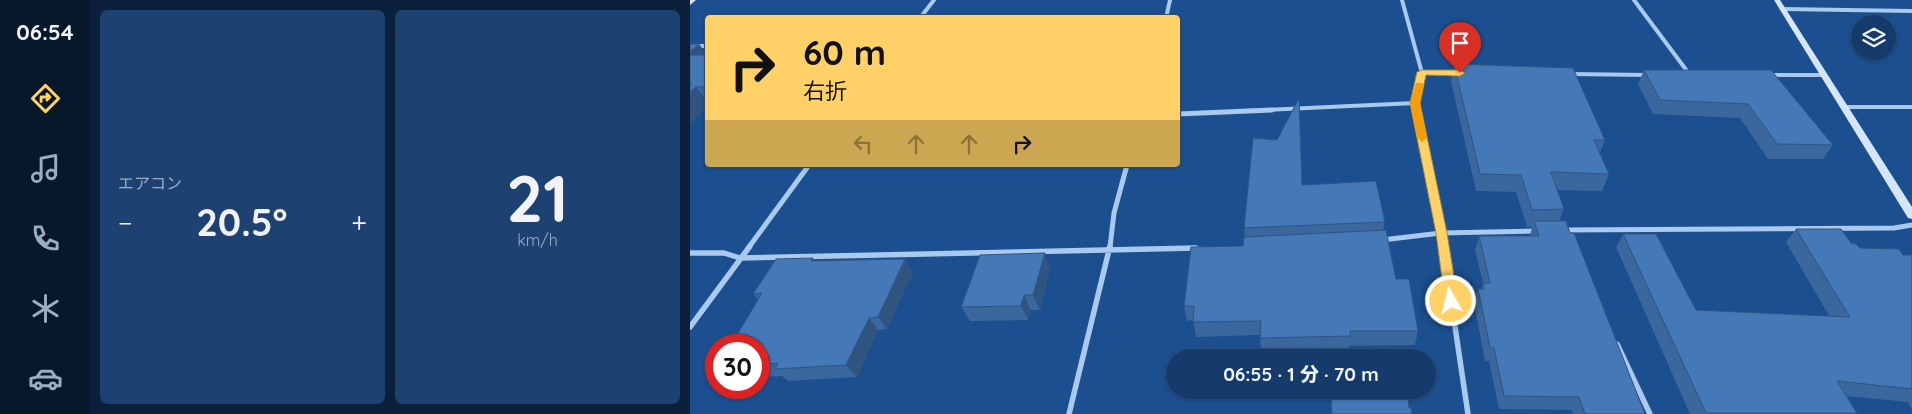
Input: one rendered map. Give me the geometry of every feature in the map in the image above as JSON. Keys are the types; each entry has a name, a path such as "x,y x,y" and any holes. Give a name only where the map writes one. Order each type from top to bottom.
{"street":[{"path":"690,3 693,0"},
{"path":"922,15 934,0"},
{"path":"1167,15 1170,0"},
{"path":"1402,0 1422,72 1415,103 1442,233 1468,414"},
{"path":"1634,0 1690,76"},
{"path":"1777,0 1823,75 1846,107 1912,215"},
{"path":"1782,9 1912,11"},
{"path":"690,46 705,46"},
{"path":"1422,72 1462,73"},
{"path":"1561,74 1651,75"},
{"path":"1680,75 1700,76"},
{"path":"1766,75 1823,75"},
{"path":"1180,114 1415,103"},
{"path":"1846,107 1912,107"},
{"path":"690,327 808,167"},
{"path":"1069,414 1109,250 1114,213 1126,167"},
{"path":"1561,230 1894,228 1912,225"},
{"path":"1379,241 1442,233 1541,230"},
{"path":"1571,230 1574,239"},
{"path":"690,253 724,253 740,258 1206,248"},
{"path":"1614,338 1650,414"}],"building":[{"path":"690,44 699,44 690,52"},
{"path":"690,55 705,55 705,87 696,87 690,92"},
{"path":"1454,64 1573,68 1605,140 1594,140 1609,174 1551,172 1564,209 1532,210 1521,175 1480,174"},
{"path":"1644,70 1771,70 1833,145 1777,144 1748,104 1660,100"},
{"path":"1299,98 1302,185 1376,181 1385,222 1244,228 1253,138 1277,140"},
{"path":"1534,221 1566,221 1570,233 1574,233 1645,414 1585,414 1579,397 1504,396 1494,348 1490,347 1478,289 1484,289 1483,283 1490,283 1479,236 1539,236"},
{"path":"1796,229 1841,229 1851,243 1856,244 1860,248 1899,249 1903,255 1912,255 1912,389 1837,381 1857,413 1706,413 1623,234 1656,234 1696,310 1850,317"},
{"path":"1386,230 1396,279 1409,279 1418,331 1350,331 1350,336 1260,338 1261,321 1193,322 1194,306 1184,306 1191,247 1243,246 1244,237"},
{"path":"1045,253 1033,295 1024,295 1021,306 961,307 980,255"},
{"path":"813,258 811,261 905,259 878,317 869,318 846,365 775,369 778,363 770,364 770,334 738,334 762,293 753,294 776,259"},
{"path":"1331,399 1408,399 1412,414 1332,414"}],"slow traffic":[{"path":"1419,85 1415,103 1422,138"}],"route":[{"path":"1451,301 1442,233 1415,103 1422,72 1460,73"}]}
